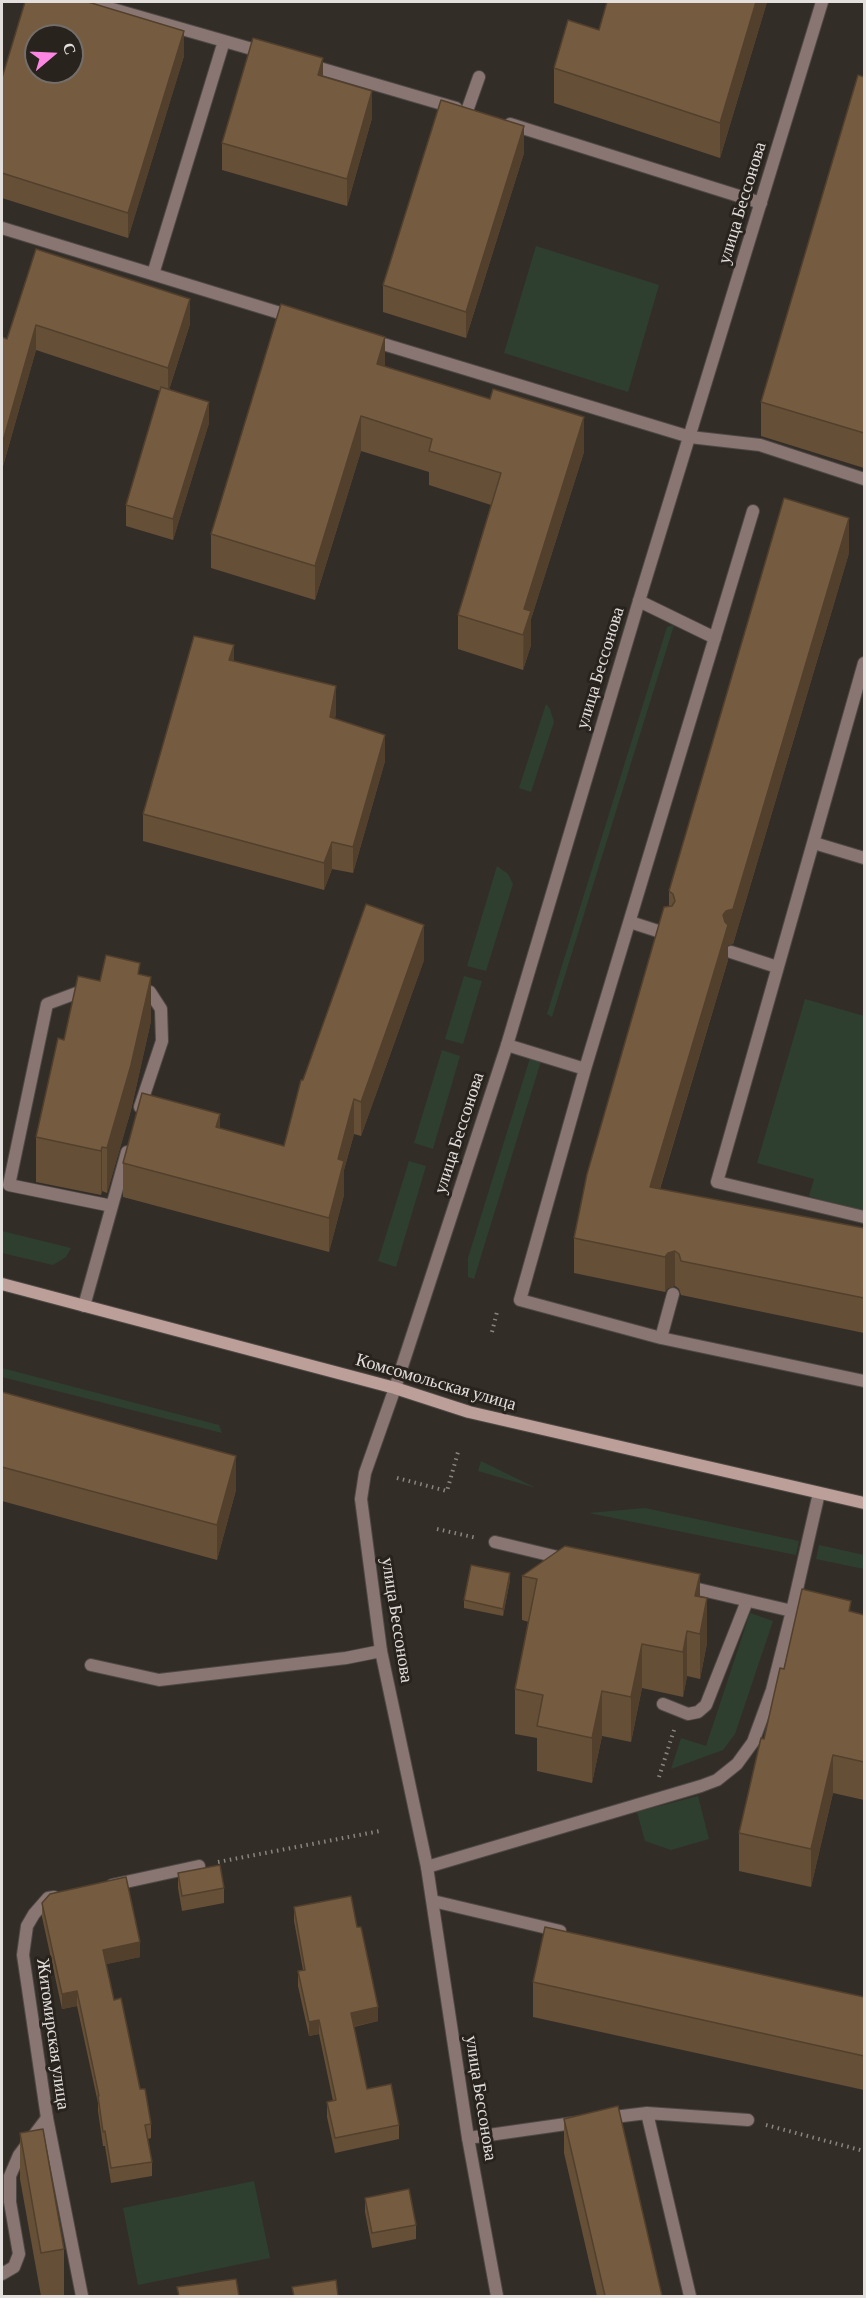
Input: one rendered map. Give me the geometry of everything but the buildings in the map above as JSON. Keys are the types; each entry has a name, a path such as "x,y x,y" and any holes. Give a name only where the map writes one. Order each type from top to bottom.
{"main road":[{"name":"Комсомольская улица","path":"2,1284 395,1388 469,1412 864,1503"}],"street":[{"path":"88,2 120,6 279,57"},
{"name":"улица Бессонова","path":"497,2296 468,2138 427,1867 381,1651 361,1499 365,1473 507,1045 639,601 822,2"},
{"path":"153,274 224,40"},
{"path":"302,63 473,113 479,77"},
{"path":"501,122 761,203"},
{"path":"2,228 300,319"},
{"path":"357,336 690,437 760,445 864,479"},
{"path":"753,511 585,1069 520,1300 661,1338 864,1381"},
{"path":"639,601 715,638"},
{"path":"864,663 717,1182 864,1217"},
{"path":"814,843 864,858"},
{"path":"630,922 667,934"},
{"path":"731,952 777,967"},
{"path":"100,985 47,1004 9,1185 112,1206"},
{"path":"120,987 150,992 161,1009 162,1041 136,1120"},
{"path":"507,1045 585,1069"},
{"path":"84,1306 130,1141"},
{"path":"661,1338 674,1294"},
{"path":"427,1867 701,1786 729,1772 746,1754 753,1742 777,1674 819,1493"},
{"path":"495,1542 575,1561"},
{"path":"667,1582 813,1616"},
{"path":"663,1704 688,1714 698,1712 706,1705 747,1601"},
{"path":"91,1665 159,1680 346,1658 381,1651"},
{"path":"94,1888 199,1866"},
{"name":"Житомирская улица","path":"71,1893 48,1898 34,1914 27,1926 23,1955 47,2118 82,2296"},
{"path":"433,1901 568,1933"},
{"path":"468,2138 647,2113 748,2120"},
{"path":"647,2113 690,2296"},
{"path":"2,2274 14,2267 19,2254 10,2202 10,2176 19,2155 47,2118"}],"path":[{"path":"492,1332 497,1312"},
{"path":"397,1478 447,1491 458,1452"},
{"path":"437,1529 495,1542"},
{"path":"661,1771 670,1742"},
{"path":"199,1866 380,1831"},
{"path":"748,2120 864,2151"}],"green space":[{"path":"536,246 659,285 628,392 504,353"},
{"path":"674,625 552,1017 547,1014 667,627"},
{"path":"546,704 554,722 531,792 519,788"},
{"path":"497,866 508,874 513,884 486,971 467,966"},
{"path":"464,976 482,981 463,1044 445,1039"},
{"path":"805,999 864,1016 864,1213 809,1196 814,1179 757,1163"},
{"path":"442,1050 460,1056 433,1149 414,1143"},
{"path":"530,1058 541,1061 474,1279 468,1277 468,1258"},
{"path":"409,1161 426,1166 396,1267 378,1261"},
{"path":"2,1231 71,1248 66,1257 53,1265 2,1253"},
{"path":"2,1368 219,1425 222,1433 2,1377"},
{"path":"481,1461 536,1488 478,1471"},
{"path":"645,1508 799,1541 796,1555 589,1513"},
{"path":"819,1545 864,1555 864,1569 816,1559"},
{"path":"750,1613 773,1621 735,1734 723,1750 671,1769 681,1738 706,1746"},
{"path":"698,1796 709,1839 671,1850 645,1841 637,1812"},
{"path":"254,2181 270,2258 138,2285 123,2208"}]}
